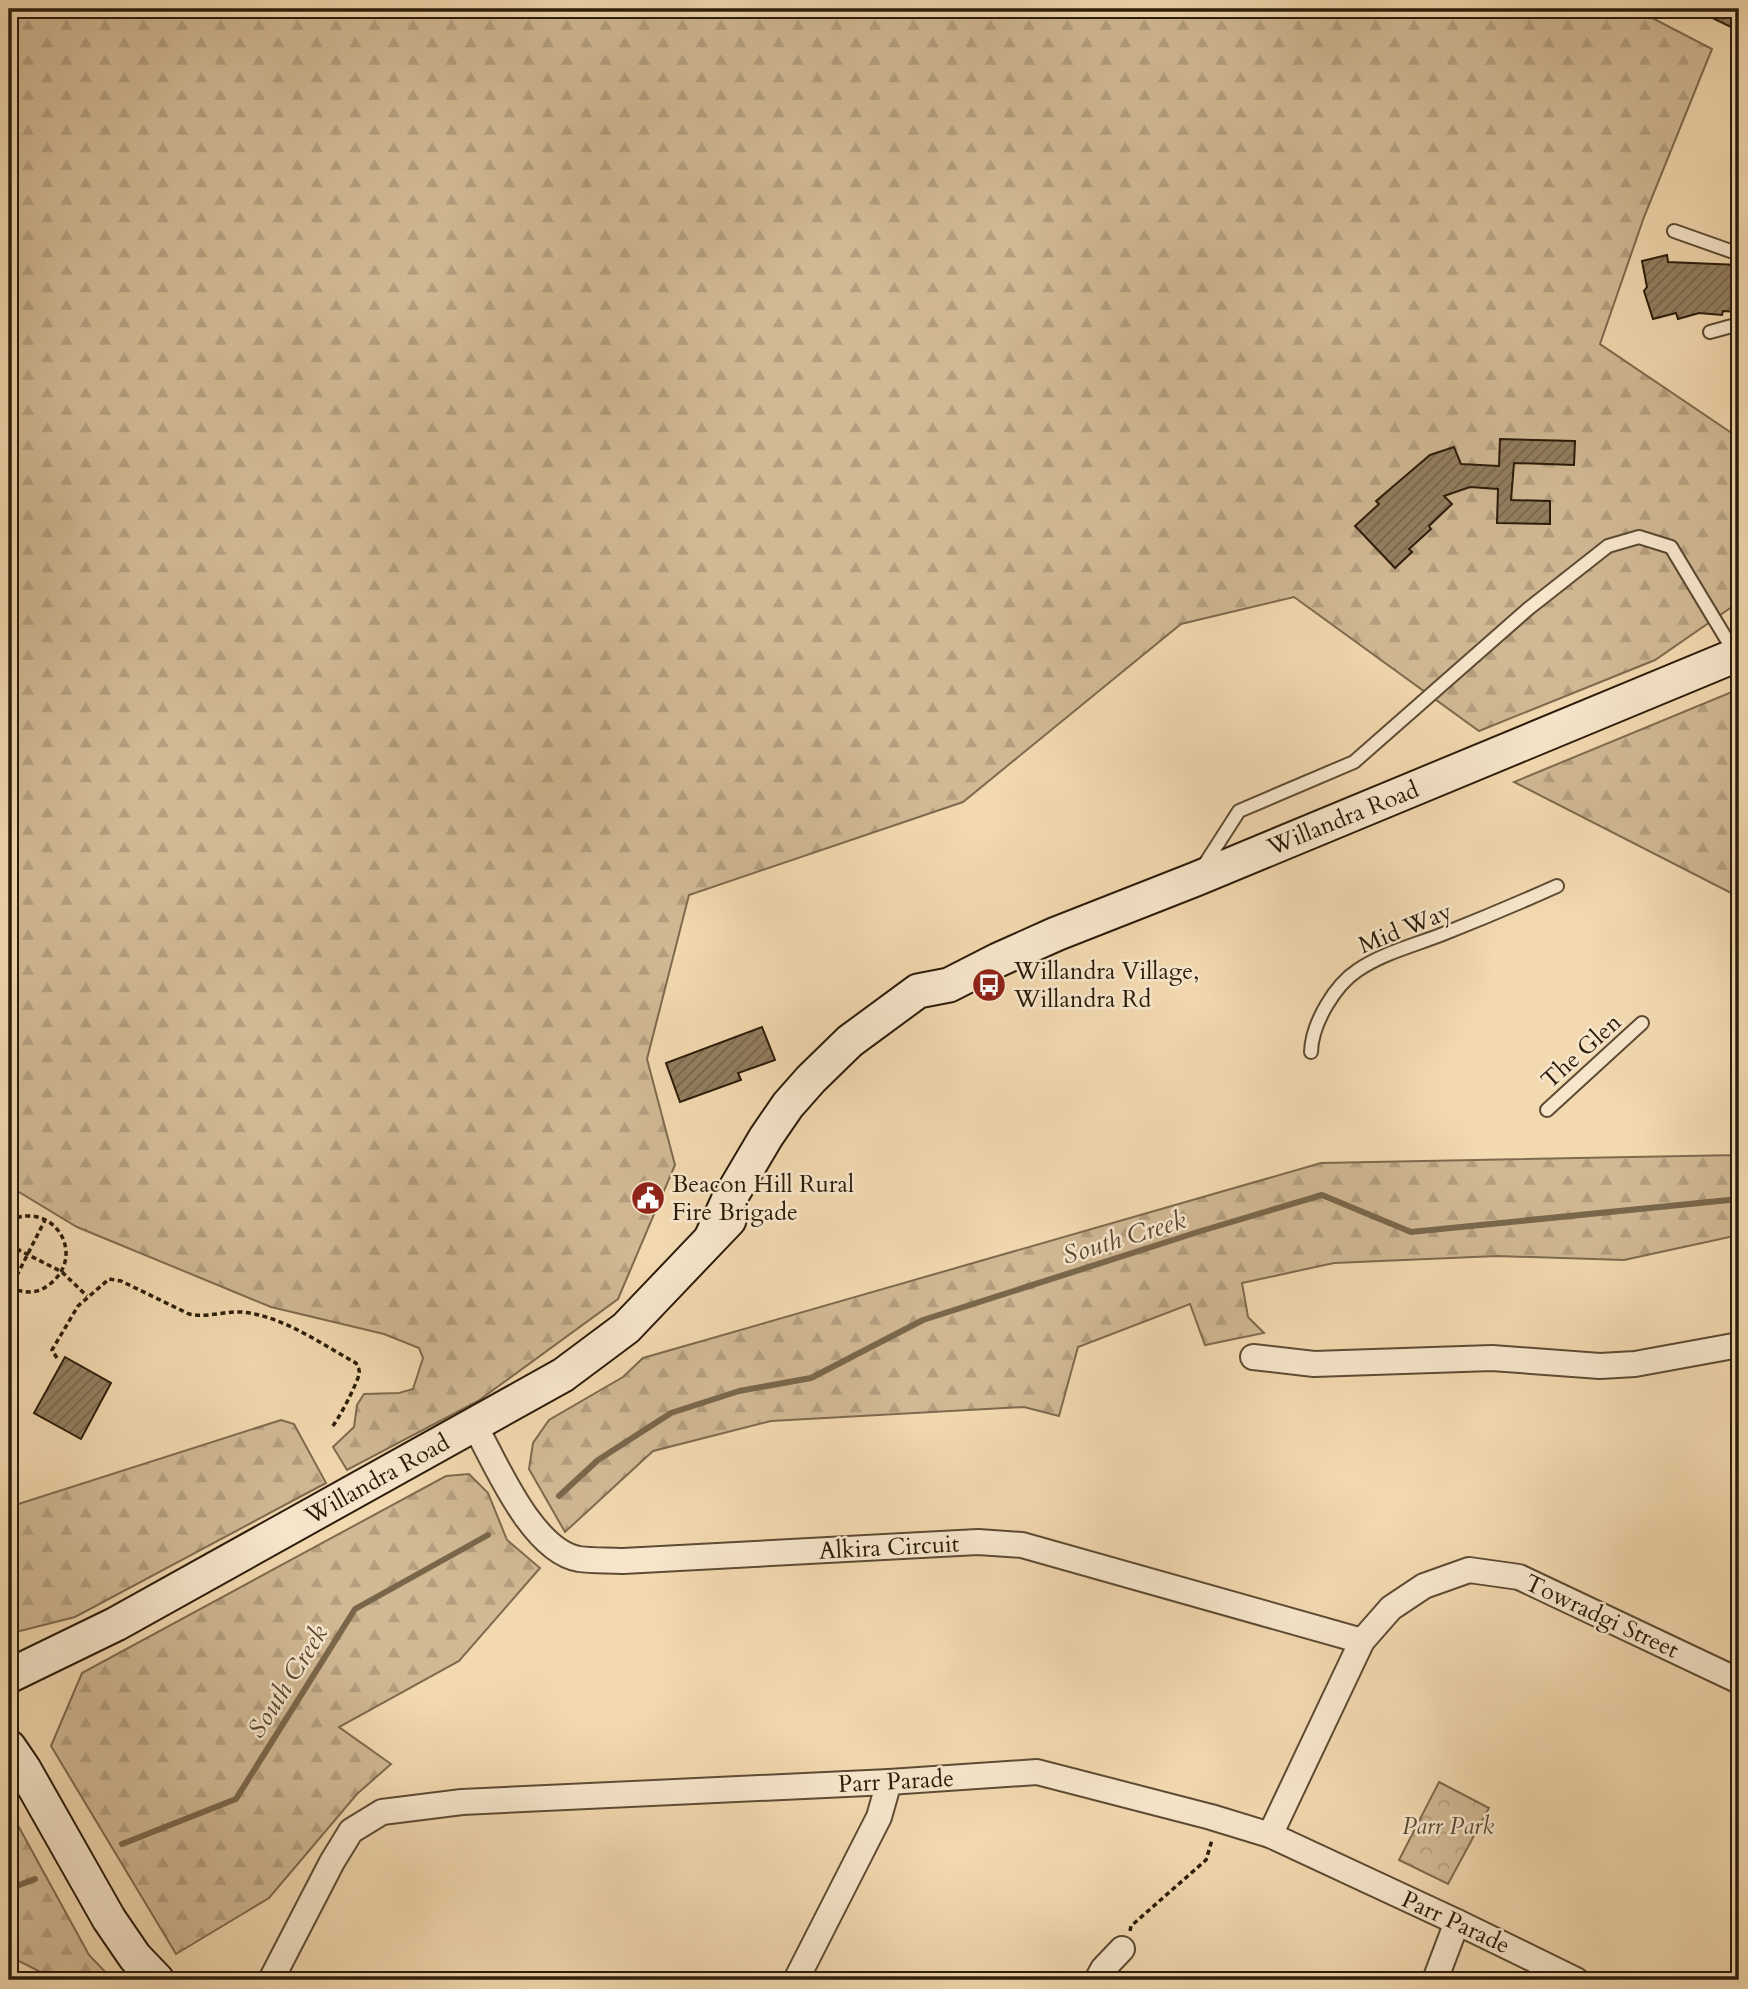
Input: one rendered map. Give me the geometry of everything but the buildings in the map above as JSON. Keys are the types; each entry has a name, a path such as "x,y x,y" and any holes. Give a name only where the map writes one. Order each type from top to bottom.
{"main road":[{"name":"Willandra Road","path":"9,1676 116,1624 563,1375 597,1351 626,1328 712,1236 727,1203 766,1137 811,1079 850,1041 918,990 949,985 1056,934 1196,879 1738,654"},
{"path":"9,1747 109,1919 135,1956 157,1980"}],"street":[{"path":"1253,1357 1314,1364 1492,1359 1600,1366 1635,1364 1739,1345"},
{"name":"Alkira Circuit","path":"474,1424 530,1525 554,1549 578,1559 623,1561 978,1542 1023,1545 1362,1641"},
{"name":"Towradgi Street","path":"1270,1835 1362,1641 1391,1608 1424,1586 1469,1570 1519,1577 1739,1681"},
{"name":"Parr Parade","path":"271,1980 351,1831 382,1812 462,1801 889,1782 1037,1772 1270,1835 1576,1980"},
{"path":"796,1980 878,1817 889,1782"},
{"path":"1435,1980 1457,1922"},
{"path":"1097,1980 1103,1969 1122,1949"}],"lane":[{"path":"1674,231 1739,254"},
{"path":"1710,332 1739,324"},
{"path":"1196,879 1239,811 1354,762 1528,609 1608,546 1639,537 1671,547 1738,654"},
{"name":"Mid Way","path":"1311,1052 1314,1034 1323,1014 1338,989 1356,971 1374,961 1480,920 1557,886"},
{"name":"The Glen","path":"1547,1110 1642,1023"}],"path":[{"path":"9,1221 24,1216 45,1220 54,1226 65,1245 66,1256 62,1272 54,1281 29,1293 9,1289 45,1220"},
{"path":"9,1245 62,1272 87,1296"},
{"path":"57,1358 52,1350 78,1306 103,1281 115,1279 189,1314 198,1316 241,1312 272,1319 356,1363 359,1368 357,1380 342,1414 331,1428"},
{"path":"1122,1949 1131,1926 1206,1860 1218,1819"}],"green space":[{"path":"9,9 1635,9 1712,49 1644,217 1600,344 1739,438 1739,602 1655,660 1479,731 1294,597 1181,624 963,802 689,895 647,1059 675,1165 618,1299 478,1401 347,1470 333,1447 354,1427 357,1405 364,1394 399,1393 413,1389 423,1358 419,1348 384,1334 271,1307 77,1227 9,1186"},
{"path":"1739,689 1739,897 1514,782"},
{"path":"1739,1155 1739,1235 1624,1260 1497,1256 1334,1263 1242,1283 1248,1317 1264,1333 1205,1345 1190,1304 1078,1347 1059,1416 1024,1407 771,1421 653,1451 565,1532 529,1469 533,1443 549,1420 623,1377 643,1358 1321,1163"},
{"path":"281,1420 294,1424 326,1483 75,1617 20,1631 9,1631 9,1507"},
{"path":"469,1474 488,1493 507,1540 540,1568 459,1661 339,1727 391,1764 357,1794 269,1898 176,1954 51,1746 82,1673 446,1476"},
{"name":"Parr Park","path":"1439,1782 1489,1808 1448,1884 1399,1860"},
{"path":"9,1809 89,1955 113,1980 56,1980 9,1956"}],"waterway":[{"name":"South Creek","path":"559,1496 598,1460 671,1413 739,1391 811,1378 923,1320 1322,1195 1411,1232 1739,1199"},
{"name":"South Creek","path":"122,1844 236,1799 355,1609 488,1535"},
{"name":"South Creek","path":"9,1889 35,1879"}],"place":[{"name":"Willandra Village, Willandra Rd","path":"989,985"},
{"name":"Beacon Hill Rural Fire Brigade","path":"648,1198"}]}
